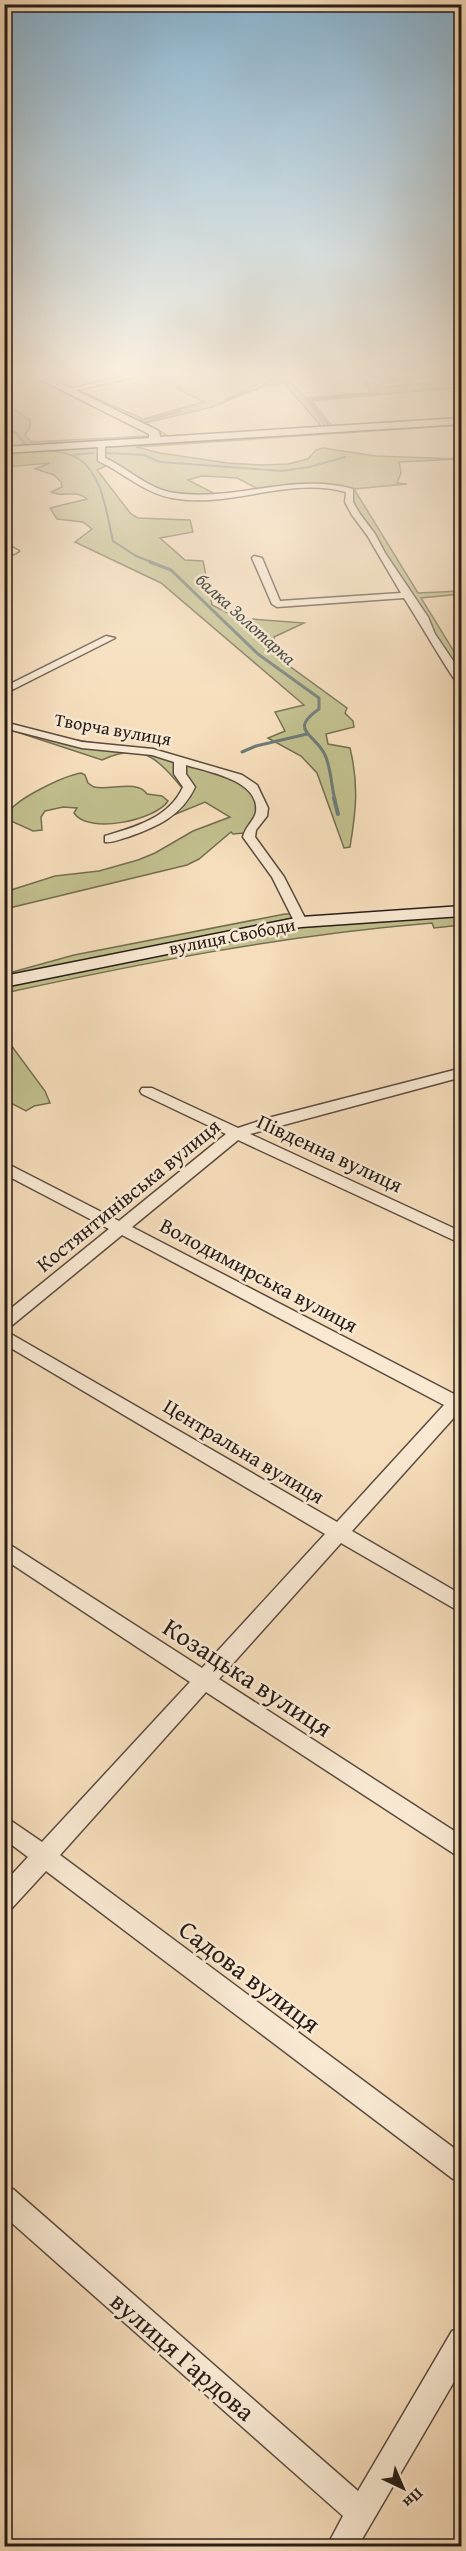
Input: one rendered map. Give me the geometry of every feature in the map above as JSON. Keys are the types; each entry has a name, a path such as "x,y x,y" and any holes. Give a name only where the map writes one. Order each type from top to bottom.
{"street":[{"path":"163,494 219,497 241,494"},
{"path":"348,494 349,502 356,515 371,534 380,553 423,617 430,634 462,683"},
{"path":"4,546 14,551"},
{"path":"257,558 277,604 409,595"},
{"path":"4,691 110,638"},
{"name":"Творча вулиця","path":"4,725 82,745 143,750 231,773 253,787 262,808 261,816 250,830 249,837 278,877 301,922"},
{"name":"Творча вулиця","path":"109,840 163,816 183,800 189,787 180,774 180,760"},
{"name":"вулиця Свободи","path":"4,982 301,922 462,911"},
{"name":"Костянтинівська вулиця","path":"4,1323 237,1133 273,1121 462,1072"},
{"name":"Південна вулиця","path":"147,1091 462,1239"},
{"name":"Володимирська вулиця","path":"4,1167 460,1402"},
{"name":"Центральна вулиця","path":"4,1336 462,1605"},
{"path":"4,1900 337,1533 460,1402"},
{"name":"Козацька вулиця","path":"4,1549 462,1849"},
{"name":"Садова вулиця","path":"4,1826 462,2170"},
{"name":"вулиця Гардова","path":"4,2198 361,2513"},
{"path":"342,2547 462,2340"}],"shaded area":[{"path":"74,494 116,494 131,514 138,518 190,520 193,532 160,538 185,560 203,561 212,605 238,618 304,623 274,637 277,657 347,708 345,713 353,721 354,727 326,734 328,744 350,748 355,774 356,798 350,847 344,848 317,773 301,756 268,738 285,731 275,712 304,705 161,583 75,542 92,529 83,522 57,519 50,508 87,499"},
{"path":"169,494 215,494 219,496"},
{"path":"351,494 357,494 418,593 461,591 461,594 421,598 461,663 461,679 351,502"},
{"path":"8,729 145,751 230,775 254,794 258,814 244,833 233,834 231,832 199,859 187,865 5,909 5,893 8,891 55,876 99,871 138,860 193,831 230,817 205,802 171,816 172,806 183,789 165,769 148,756 128,752 102,760"},
{"path":"81,773 94,787 137,787 147,794 162,796 168,801 161,808 137,819 107,824 82,820 74,813 77,808 63,807 45,811 41,817 42,830 33,831 11,821 8,813 21,801 53,783"},
{"path":"293,914 295,920 5,980 5,974 74,955"},
{"path":"461,915 461,925 434,928 432,923 270,942 164,960 5,993 4,986 290,928"},
{"path":"5,1037 45,1091 50,1103 34,1106 26,1111 5,1100"}],"waterway":[{"name":"балка Золотарка","path":"102,494 113,541 136,556 154,563"},
{"name":"балка Золотарка","path":"150,562 171,570 258,654 319,698 319,709 310,716 304,727 324,753 330,769 335,800"},
{"name":"балка Золотарка","path":"242,752 256,746 307,734"},
{"name":"балка Золотарка","path":"334,798 338,814"}]}
